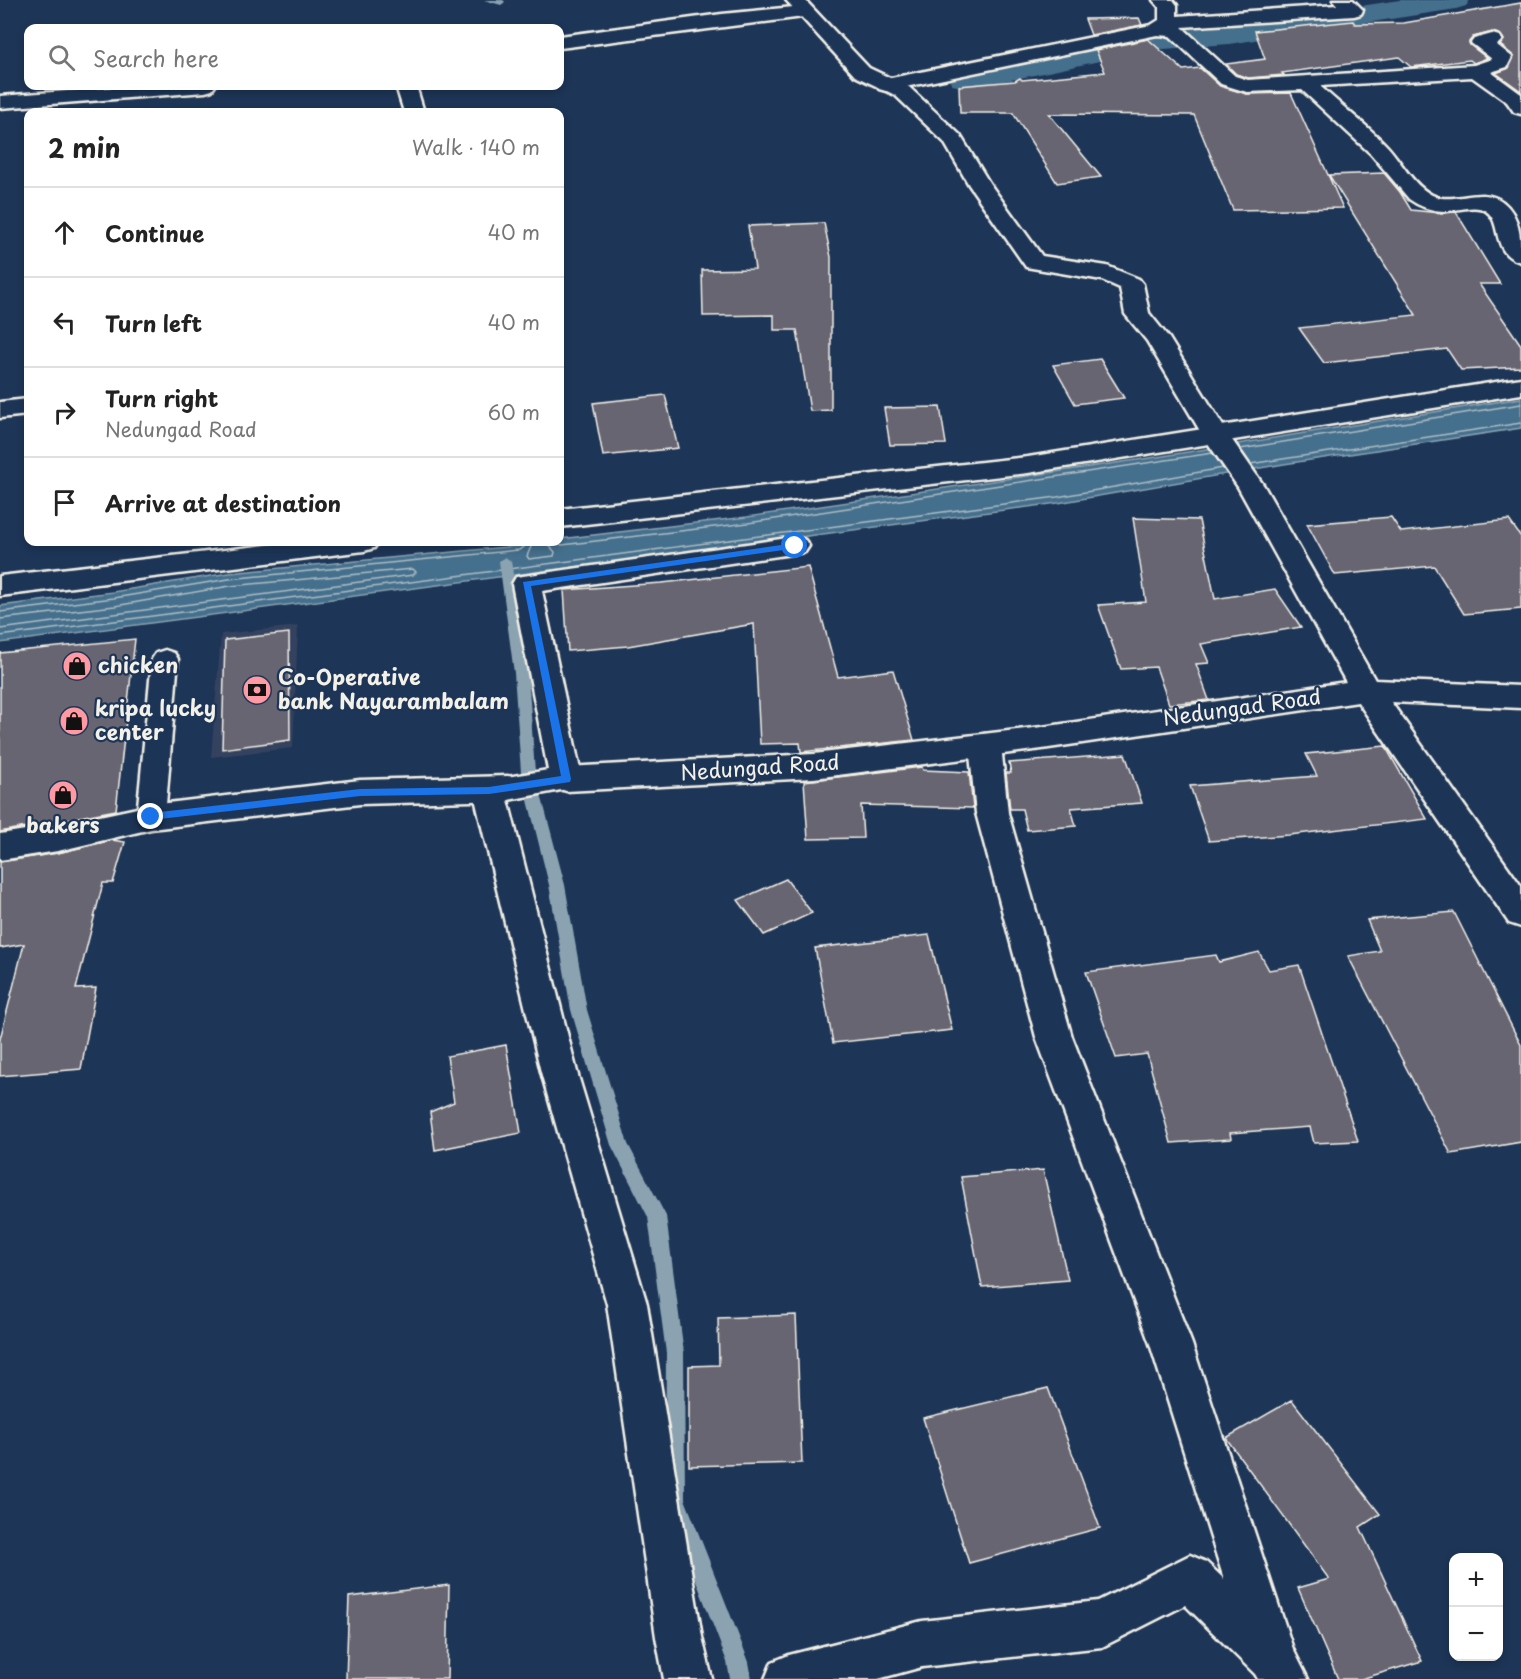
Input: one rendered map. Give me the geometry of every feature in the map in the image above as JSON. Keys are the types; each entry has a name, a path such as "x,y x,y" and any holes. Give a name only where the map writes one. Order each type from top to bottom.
{"street":[{"path":"1162,0 1168,5 1163,26"},
{"path":"886,85 1163,26 1354,10 1342,0"},
{"path":"564,41 722,20 800,6 862,72 902,91 952,139 980,185 1034,262 1107,273 1131,284 1137,314 1157,338 1216,436 1251,486 1366,690 1521,913"},
{"path":"1163,26 1176,31 1186,39 1228,80 1247,86 1307,84 1314,80 1476,70 1500,63 1502,57 1481,44 1492,40"},
{"path":"1476,70 1514,98 1521,108"},
{"path":"1307,84 1326,104 1374,144 1415,194 1436,205 1488,201 1503,215 1509,239 1521,255"},
{"path":"0,102 154,90"},
{"path":"407,90 413,108"},
{"path":"564,518 1028,465 1521,386"},
{"path":"0,410 24,407"},
{"path":"0,586 331,546"},
{"path":"566,779 526,584 795,546"},
{"name":"Nedungad Road","path":"0,847 58,838 151,817 360,792 499,789 566,779 814,766 985,745 1366,690 1521,697"},
{"path":"985,745 992,813 1054,1037 1171,1344 1278,1669"},
{"path":"499,789 559,1072 627,1304 679,1636 688,1679"},
{"path":"789,1679 922,1644 1102,1624 1190,1578 1278,1669"}],"lane":[{"path":"151,817 165,659"}],"shaded area":[{"name":"Co-Operative bank Nayarambalam","path":"298,626 293,748 211,757 221,634"}],"water":[{"path":"1521,398 1521,428 1284,464 1058,503 0,643 0,606 113,592 229,573 517,546 564,546 564,539 747,517 1157,457"}],"building":[{"path":"1521,3 1521,91 1496,73 1509,68 1514,57 1500,45 1504,40 1501,35 1493,32 1473,37 1469,42 1487,58 1474,63 1470,60 1411,67 1399,57 1282,73 1284,75 1248,78 1236,74 1226,64 1265,59 1255,31 1353,21 1355,24 1404,23"},
{"path":"1139,18 1142,25 1091,35 1085,19"},
{"path":"1148,39 1183,70 1200,68 1220,86 1247,94 1291,93 1343,208 1233,210 1194,115 1049,114 1101,177 1057,183 1013,113 960,113 959,86 1015,81 1020,78 1022,80 1105,72 1096,50"},
{"path":"1384,173 1411,210 1456,212 1500,284 1479,284 1521,345 1521,367 1461,370 1447,349 1324,363 1299,328 1416,315 1329,175"},
{"path":"824,223 831,257 831,410 810,411 797,330 774,330 774,315 703,316 702,270 755,269 748,226"},
{"path":"1100,359 1124,398 1075,404 1053,365"},
{"path":"665,395 678,448 603,456 593,403"},
{"path":"940,407 946,444 890,445 884,408"},
{"path":"1391,517 1401,532 1509,520 1521,537 1521,609 1464,614 1434,566 1335,575 1307,524"},
{"path":"1133,518 1199,520 1215,599 1275,589 1301,627 1201,644 1209,663 1196,664 1209,700 1169,704 1156,667 1121,669 1098,605 1146,602"},
{"path":"808,567 838,677 893,670 914,740 801,752 800,743 760,744 754,624 628,646 568,651 564,590 662,583"},
{"name":"Co-Operative bank Nayarambalam","path":"289,633 290,740 222,749 225,640"},
{"path":"135,639 116,810 0,832 0,653"},
{"path":"1385,746 1427,819 1289,835 1209,841 1190,786 1317,776 1306,754"},
{"path":"1125,754 1142,803 1071,808 1076,826 1027,830 1022,809 1010,809 1006,773 1011,773 1009,763"},
{"path":"922,767 923,770 969,772 973,808 861,805 863,838 808,839 804,781"},
{"path":"112,840 125,842 113,883 103,883 76,989 96,988 81,1069 0,1076 0,1039 24,944 0,948 0,862 58,853"},
{"path":"786,879 812,913 764,935 738,900"},
{"path":"1454,912 1521,1045 1521,1142 1451,1154 1348,956 1380,951 1367,920"},
{"path":"929,935 952,1030 833,1043 815,948"},
{"path":"1259,952 1269,970 1299,965 1358,1141 1314,1143 1310,1127 1230,1133 1231,1139 1171,1143 1147,1054 1116,1058 1086,972 1216,955 1219,962"},
{"path":"506,1045 521,1133 435,1150 430,1112 454,1102 447,1056"},
{"path":"1043,1170 1068,1280 982,1287 961,1177"},
{"path":"796,1315 802,1463 689,1466 689,1366 719,1365 718,1318"},
{"path":"1048,1388 1100,1528 969,1563 923,1418"},
{"path":"1292,1400 1380,1514 1360,1527 1422,1661 1361,1679 1338,1679 1298,1588 1329,1579 1226,1438"},
{"path":"449,1585 447,1679 346,1679 349,1597"}],"waterway":[{"path":"488,0 501,2"},
{"path":"963,78 1011,71 1151,41 1229,35 1456,0"},
{"path":"505,561 521,673 528,772 557,885 579,1010 620,1145 657,1216 675,1353 675,1499 738,1662 741,1679"}],"place":[{"name":"chicken","path":"77,666"},
{"name":"Co-Operative bank Nayarambalam","path":"257,690"},
{"name":"kripa lucky center","path":"74,721"},
{"name":"bakers","path":"63,795"}],"route":[{"path":"151,817 360,792 489,790 566,779 526,584 795,546"}]}
